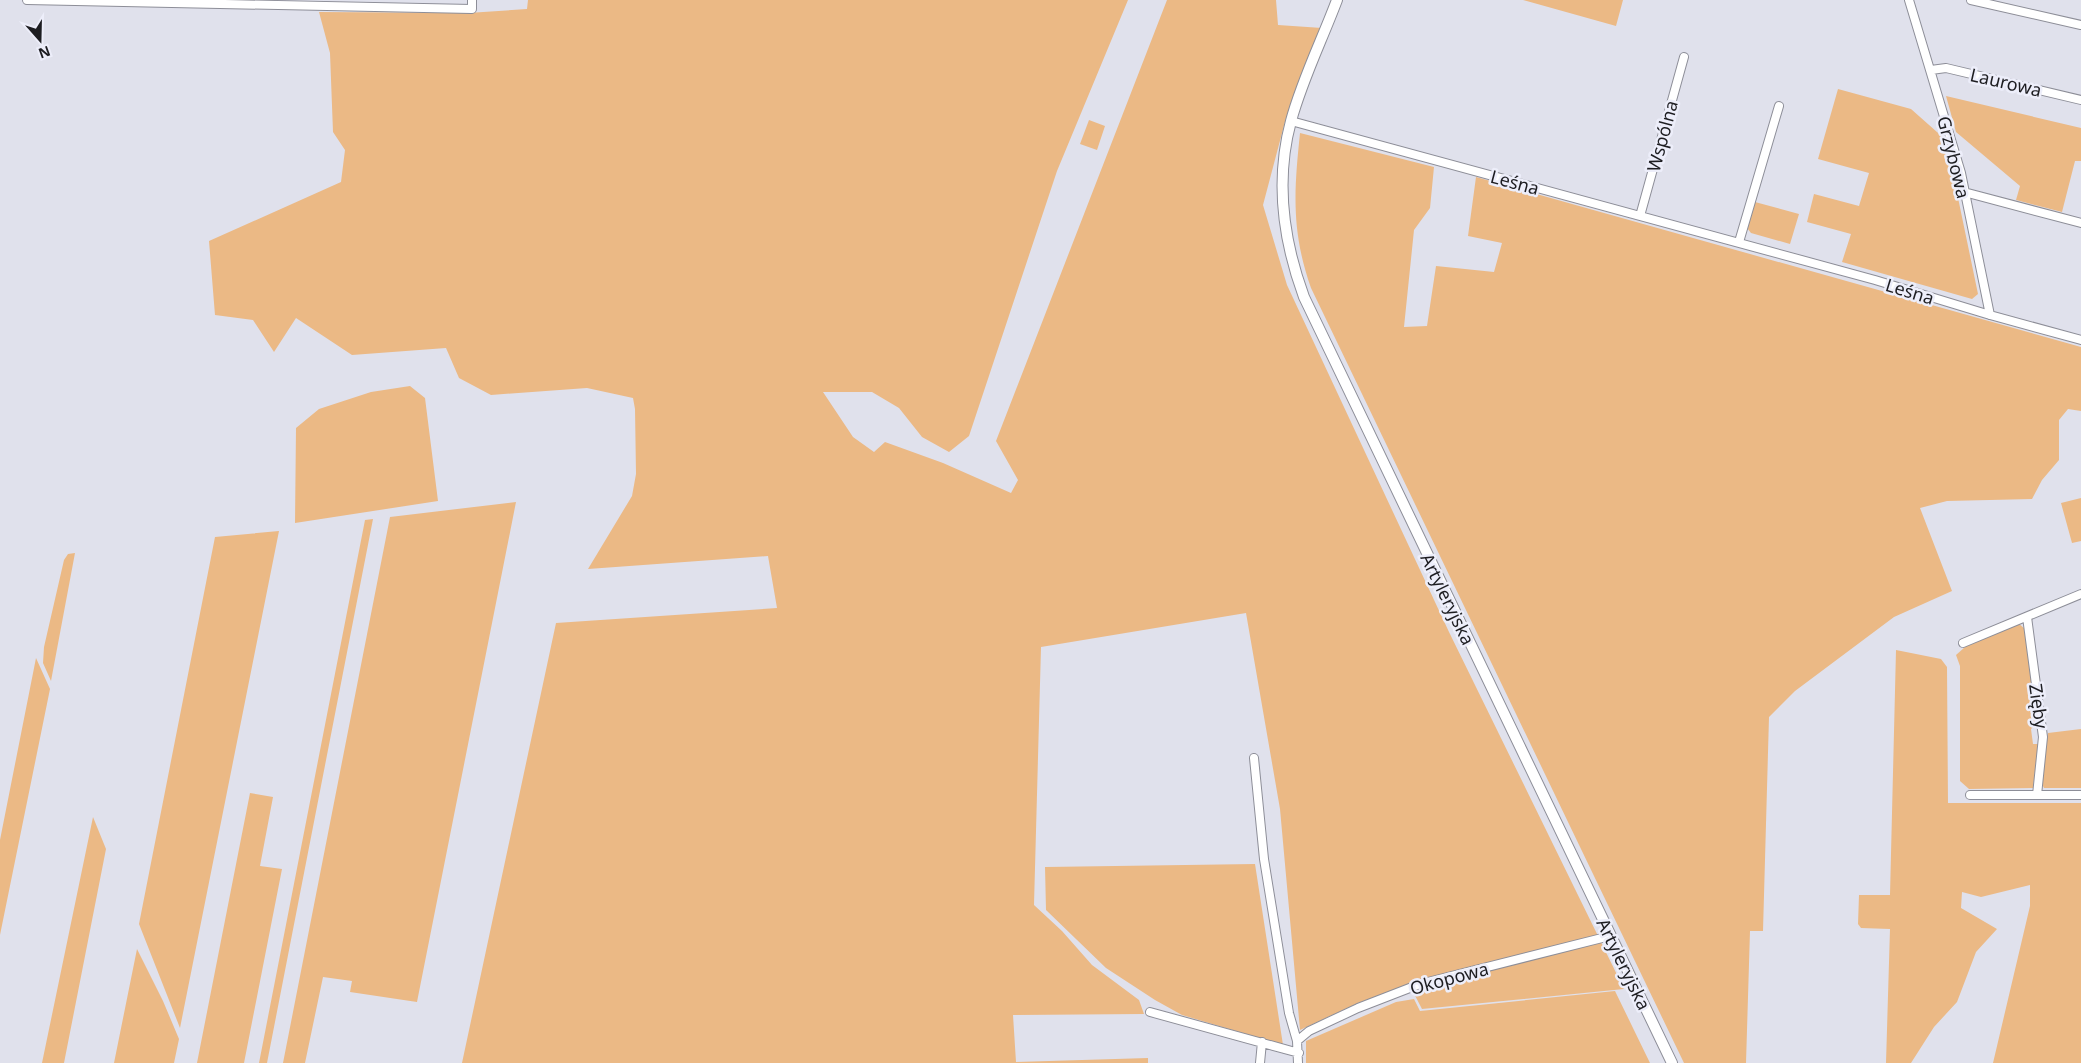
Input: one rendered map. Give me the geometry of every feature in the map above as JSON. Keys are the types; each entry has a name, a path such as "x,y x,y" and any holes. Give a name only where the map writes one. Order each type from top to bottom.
{"street":[{"path":"27,0 472,9 472,0"},
{"name":"Artyleryjska","path":"1337,0 1291,121 1284,157 1282,206 1291,260 1304,297 1672,1063"},
{"name":"Grzybowa","path":"1909,0 1953,142 1990,316"},
{"path":"1971,0 2081,25"},
{"name":"Wspólna","path":"1640,216 1684,57"},
{"name":"Laurowa","path":"1931,70 1946,68 2081,100"},
{"path":"1740,242 1779,106"},
{"name":"Leśna","path":"1291,121 1740,242 1875,280 1990,316 2081,340"},
{"path":"1964,192 2081,223"},
{"path":"1963,643 2081,594"},
{"name":"Zięby","path":"2027,616 2043,737 2037,795"},
{"path":"1254,758 1264,860 1289,1014 1299,1053 1298,1063"},
{"path":"1970,795 2081,795"},
{"name":"Okopowa","path":"1297,1042 1309,1031 1358,1008 1420,984 1610,936"},
{"path":"1150,1012 1299,1053"},
{"path":"1260,1063 1262,1042"}],"shaded area":[{"path":"528,0 1128,0 1057,171 969,436 949,452 922,437 899,408 872,392 823,392 853,437 874,452 885,442 943,463 1011,493 1018,480 996,441 1167,0 1276,0 1278,25 1322,28 1286,118 1263,205 1287,285 1449,632 1624,989 1422,1009 1409,984 1358,1003 1300,1030 1280,809 1246,613 1041,647 1034,905 1062,931 1092,965 1139,1000 1144,1014 1013,1015 1016,1062 1148,1058 1148,1063 462,1063 556,623 777,608 768,556 588,569 632,496 636,474 635,409 633,398 587,388 491,395 459,378 446,348 352,355 296,318 274,352 253,320 215,315 209,241 341,182 345,150 333,132 330,53 319,12 468,13 527,9"},
{"path":"1523,0 1623,0 1616,26"},
{"path":"1838,89 1911,109 1946,140 1978,294 1972,299 1842,262 1851,234 1807,222 1814,194 1859,206 1869,173 1818,159"},
{"path":"1946,96 2081,128 2081,161 2075,161 2062,212 2016,200 2020,186 1956,132"},
{"path":"1089,120 1105,126 1097,150 1080,144"},
{"path":"1300,133 1434,167 1430,208 1414,230 1404,327 1427,326 1436,266 1494,272 1502,243 1468,236 1476,177 2081,347 2081,411 2068,409 2059,420 2059,460 2042,480 2032,499 1947,501 1920,508 1952,591 1894,617 1795,691 1769,717 1763,931 1750,931 1746,1063 1684,1063 1311,288 1297,229 1296,174"},
{"path":"1755,202 1799,214 1790,244 1751,233 1747,228"},
{"path":"410,386 425,398 438,501 295,523 296,428 319,409 371,392"},
{"path":"2081,498 2081,541 2072,543 2061,503"},
{"path":"516,502 417,1002 350,992 352,981 323,977 305,1063 283,1063 390,517"},
{"path":"373,519 267,1063 259,1063 365,520"},
{"path":"279,531 180,1028 139,924 215,537"},
{"path":"75,553 51,681 43,663 44,647 64,560 68,554"},
{"path":"2018,623 2025,629 2037,723 2031,729 2033,744 2038,744 2033,788 1969,789 1960,781 1960,666 1956,655 1965,647"},
{"path":"1896,650 1941,659 1947,667 1948,803 2081,803 2081,1063 1993,1063 2030,906 2030,885 1981,897 1962,892 1961,908 1997,929 1976,952 1957,1002 1934,1027 1911,1063 1886,1063 1890,929 1861,928 1858,924 1859,895 1890,895"},
{"path":"36,658 50,689 0,935 0,840"},
{"path":"2081,729 2081,788 2044,788 2041,782 2048,733"},
{"path":"250,793 273,797 260,866 282,869 244,1063 197,1063"},
{"path":"93,817 106,849 64,1063 42,1063"},
{"path":"1255,864 1283,1045 1182,1015 1155,1000 1106,968 1046,910 1045,867"},
{"path":"137,949 163,1001 179,1039 174,1063 114,1063"},
{"path":"1615,991 1650,1063 1306,1063 1306,1041 1396,1002 1414,999 1420,1011"}]}
